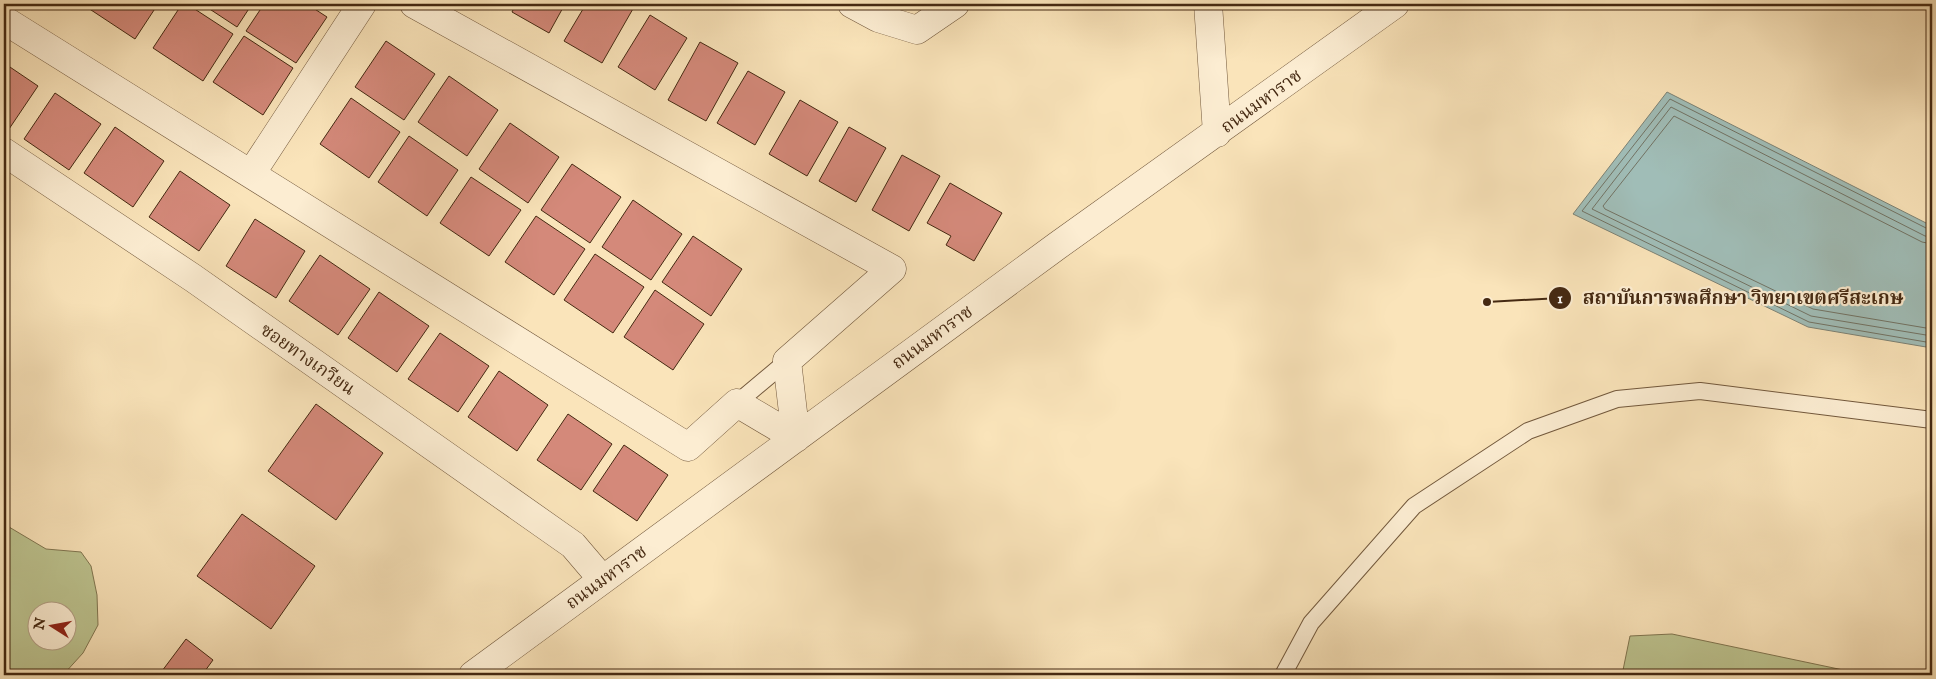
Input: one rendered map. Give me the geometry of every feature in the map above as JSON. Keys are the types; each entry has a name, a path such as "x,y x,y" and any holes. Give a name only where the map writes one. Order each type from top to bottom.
{"street":[{"path":"251,174 362,4"},
{"path":"414,4 892,269 787,361 796,438"},
{"path":"852,4 878,11 917,30 955,4"},
{"path":"1208,4 1217,133"},
{"name":"ถนนมหาราช","path":"472,675 1057,246 1395,4"},
{"path":"4,20 688,447 737,403 796,438"},
{"name":"ซอยทางเกวียน","path":"4,152 193,278 564,539 572,545 602,579"}],"lane":[{"path":"737,403 787,361"},
{"path":"1283,675 1311,623 1414,506 1528,430 1617,399 1700,391 1932,420"}],"green space":[{"path":"4,524 46,549 81,552 91,566 97,595 98,625 83,653 63,675 4,675"},
{"path":"1672,634 1867,675 1622,675 1630,636"}],"water":[{"path":"1667,92 1932,226 1932,348 1808,327 1573,214"}],"building":[{"path":"87,4 158,4 135,39 85,6"},
{"path":"182,4 187,4 233,34 203,81 153,48"},
{"path":"202,4 252,4 237,27"},
{"path":"264,4 307,4 327,17 296,63 246,31"},
{"path":"516,4 565,4 549,33 512,12"},
{"path":"586,4 629,4 634,7 602,63 564,41"},
{"path":"650,15 687,38 655,90 618,67"},
{"path":"244,36 293,68 263,115 213,82"},
{"path":"386,41 435,74 404,120 355,87"},
{"path":"700,42 738,63 706,121 668,100"},
{"path":"4,63 38,86 7,132 4,130"},
{"path":"748,71 785,92 755,145 717,123"},
{"path":"449,76 498,110 467,156 418,122"},
{"path":"55,93 101,124 69,170 24,139"},
{"path":"351,98 400,132 369,178 320,144"},
{"path":"800,100 838,122 807,176 769,154"},
{"path":"510,123 559,157 528,203 479,169"},
{"path":"115,127 164,161 133,207 84,173"},
{"path":"849,127 886,148 856,202 819,181"},
{"path":"409,136 458,170 427,216 378,182"},
{"path":"902,155 940,176 909,231 872,210"},
{"path":"572,164 621,197 590,243 541,210"},
{"path":"180,171 230,205 199,251 149,217"},
{"path":"471,177 521,210 489,256 440,223"},
{"path":"950,183 1002,213 974,261 946,245 951,236 927,223"},
{"path":"633,200 682,234 651,280 602,247"},
{"path":"536,216 585,249 554,295 505,262"},
{"path":"255,219 305,251 276,298 226,266"},
{"path":"693,236 742,269 711,316 662,282"},
{"path":"595,254 644,287 613,333 564,300"},
{"path":"320,255 370,289 338,335 289,301"},
{"path":"655,290 704,324 673,370 624,337"},
{"path":"379,292 429,326 397,372 348,338"},
{"path":"440,333 489,366 458,412 408,379"},
{"path":"499,371 548,405 517,451 468,417"},
{"path":"316,404 383,453 336,520 268,471"},
{"path":"568,414 612,444 581,490 537,460"},
{"path":"624,445 668,475 637,521 593,491"},
{"path":"242,514 315,566 271,629 197,576"},
{"path":"186,639 213,660 202,675 159,675"}],"place":[{"name":"สถาบันการพลศึกษา วิทยาเขตศรีสะเกษ","path":"1487,302"}]}
